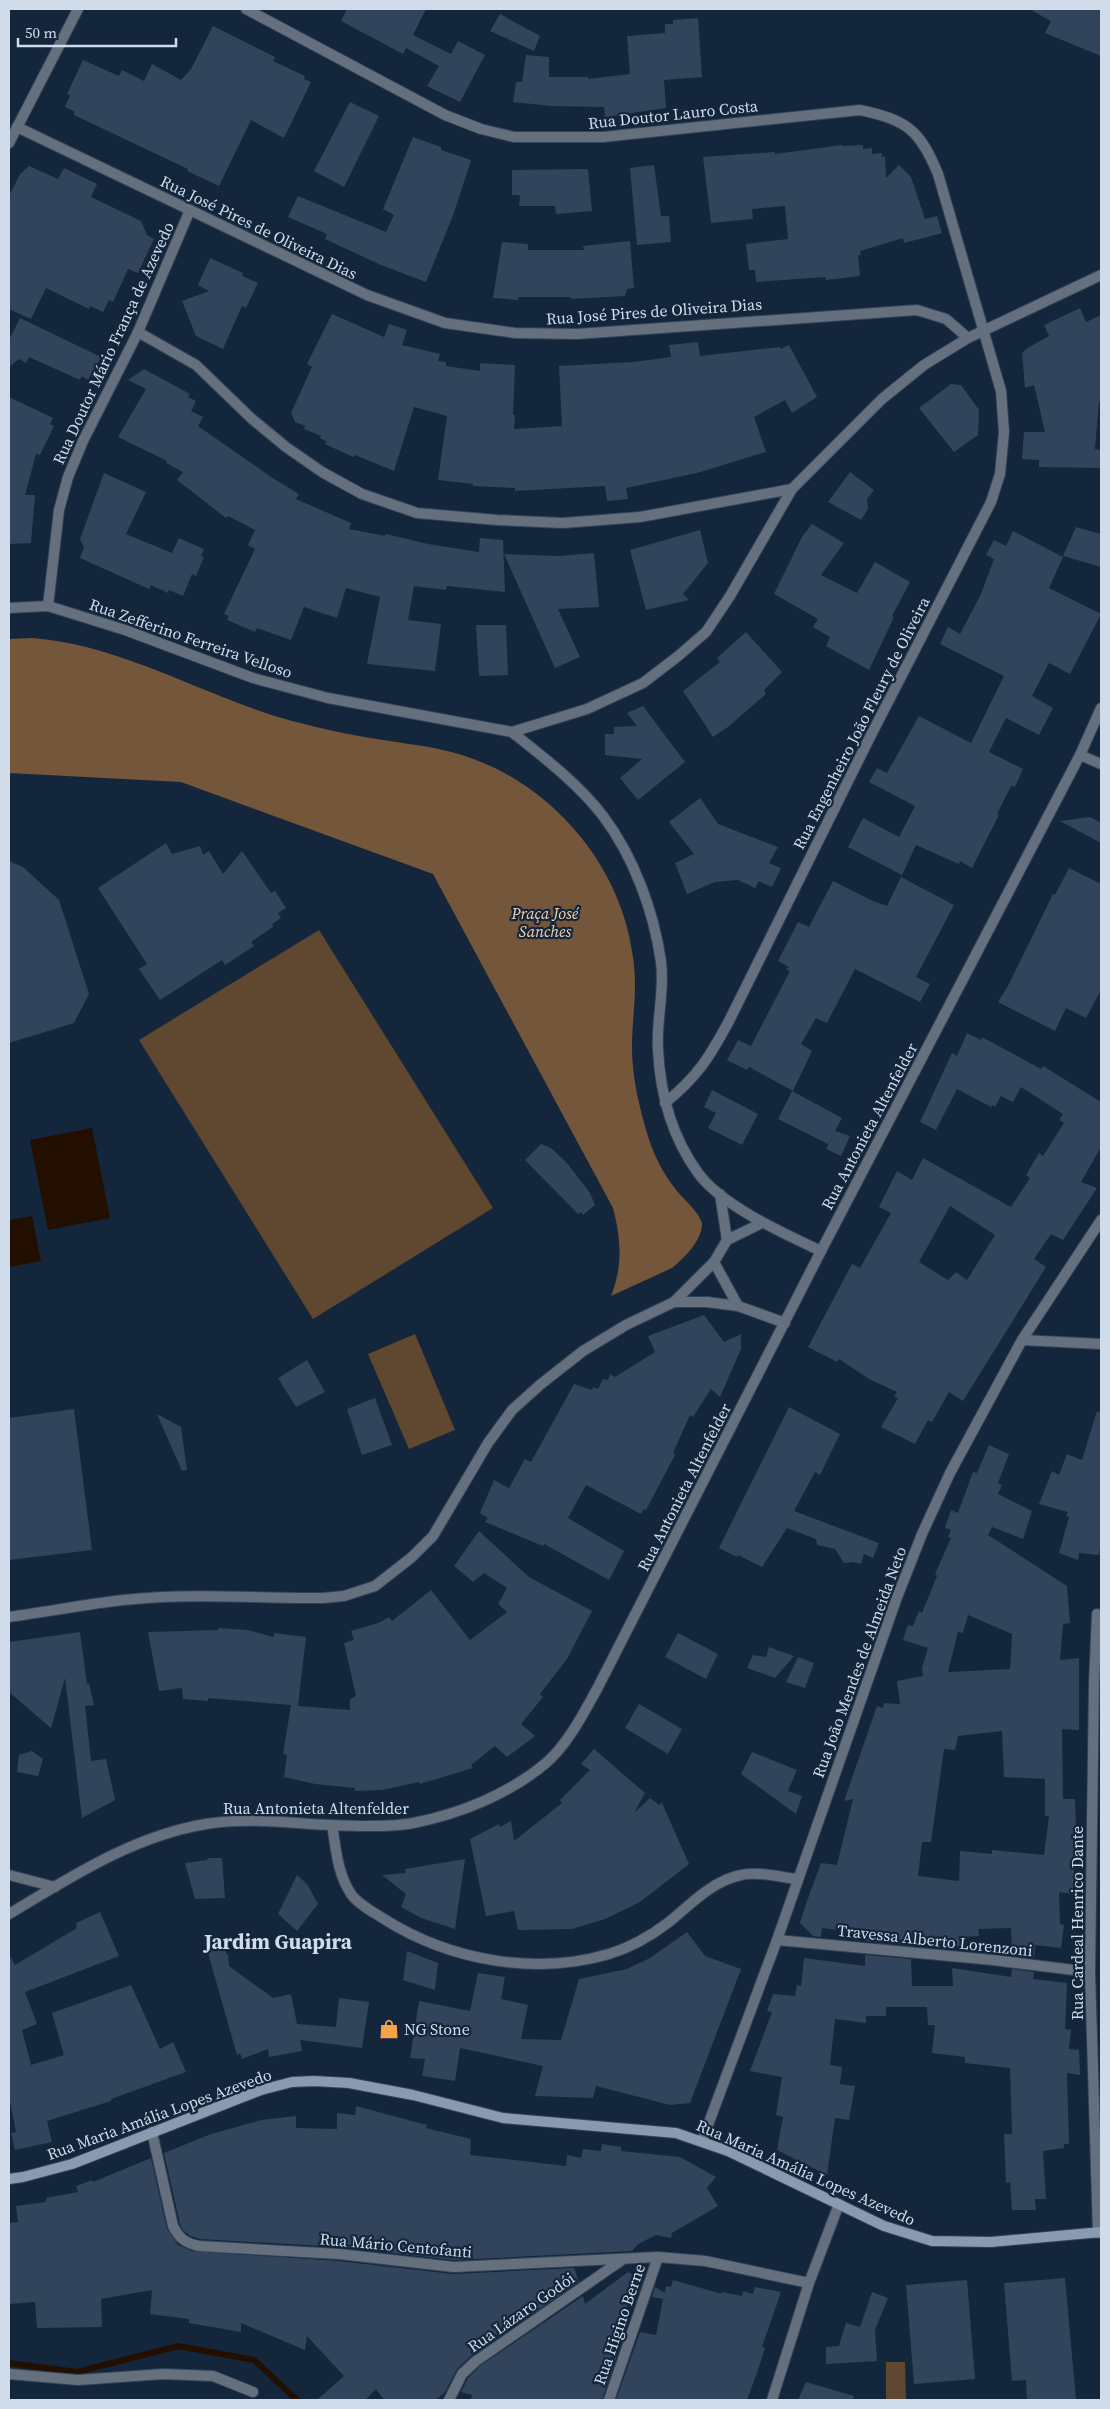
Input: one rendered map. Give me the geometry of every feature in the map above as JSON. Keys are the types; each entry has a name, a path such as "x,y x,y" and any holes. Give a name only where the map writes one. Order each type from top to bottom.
{"main road":[{"name":"Rua Maria Amália Lopes Azevedo","path":"9,2179 23,2178 72,2164 261,2090 292,2082 314,2081 379,2088 503,2118 643,2128 676,2133 702,2141 884,2226 932,2241 991,2242 1100,2232"}],"street":[{"path":"9,143 78,9"},
{"name":"Rua Doutor Lauro Costa","path":"246,9 445,116 481,129 514,137 604,137 860,110 890,116 911,129 927,148 938,174 983,332"},
{"name":"Rua José Pires de Oliveira Dias","path":"17,127 367,295 445,323 515,333 577,334 917,310 946,319 968,338"},
{"name":"Rua Doutor Mário França de Azevedo","path":"48,606 59,510 68,477 83,441 138,332 190,210"},
{"path":"512,732 587,709 643,683 706,632 730,596 792,489 882,399 924,365 968,338 1101,275"},
{"path":"138,332 196,365 266,430 322,472 362,494 417,513 563,523 640,516 792,489"},
{"name":"Rua Engenheiro João Fleury de Oliveira","path":"665,1103 690,1082 710,1056 729,1021 870,737 991,502 1000,474 1004,432 1001,391 983,332"},
{"name":"Rua Zefferino Ferreira Velloso","path":"9,608 48,606 125,630 254,678 328,698 512,732"},
{"name":"Rua Antonieta Altenfelder","path":"9,1914 106,1857 154,1836 207,1824 257,1820 332,1825 411,1824 459,1812 506,1790 546,1762 573,1730 597,1689 821,1251 1080,755 1101,708"},
{"path":"512,732 567,779 603,815 626,852 652,921 661,963 662,1000 657,1047 661,1087 669,1117 698,1174 720,1194 762,1223 821,1251"},
{"path":"1080,755 1101,764"},
{"path":"720,1194 727,1240"},
{"name":"Rua João Mendes de Almeida Neto","path":"702,2141 777,1940 896,1600 922,1534 950,1473 1022,1340 1101,1220"},
{"path":"9,1617 129,1599 160,1597 323,1598 344,1596 375,1586 412,1557 433,1536 488,1443 512,1410 583,1351 626,1325 674,1302 714,1262 727,1240 762,1223"},
{"path":"714,1262 738,1306"},
{"path":"674,1302 707,1302 738,1306 785,1323"},
{"path":"1022,1340 1101,1344"},
{"name":"Rua Cardeal Henrico Dante","path":"1097,1614 1098,1659 1090,1972 1100,2232"},
{"path":"332,1825 342,1876 352,1895 398,1928 433,1945 491,1960 565,1963 609,1954 638,1941 667,1923 704,1892 723,1881 742,1875 764,1874 797,1879"},
{"path":"9,1875 55,1886"},
{"name":"Travessa Alberto Lorenzoni","path":"777,1940 993,1960 1090,1972"},
{"name":"Rua Mário Centofanti","path":"152,2132 173,2226 178,2237 188,2243 199,2246 338,2254 440,2266 623,2260 658,2257 705,2261 809,2283"},
{"path":"772,2400 809,2283 839,2204"},
{"name":"Rua Higino Berne","path":"609,2400 658,2257"},
{"name":"Rua Lázaro Godói","path":"449,2400 462,2374 476,2362 623,2260"},
{"path":"9,2374 78,2380 163,2374 213,2376 253,2392"}],"shaded area":[{"path":"319,930 493,1208 313,1319 139,1040"},
{"path":"92,1128 110,1218 48,1230 30,1140"},
{"path":"32,1216 41,1261 9,1267 9,1220"},
{"path":"415,1334 455,1430 409,1449 368,1354"},
{"path":"886,2362 905,2362 906,2400 886,2400"}],"green space":[{"name":"Praça José Sanches","path":"32,638 66,643 131,661 259,711 292,721 366,737 430,747 462,755 494,768 525,785 552,807 576,832 597,860 614,890 626,923 634,969 635,992 632,1048 636,1091 652,1149 659,1164 667,1178 694,1210 702,1223 699,1236 687,1254 672,1268 611,1296 618,1274 620,1252 613,1208 433,874 181,782 9,773 9,639"}],"building":[{"path":"347,9 426,9 413,35 451,54 458,41 485,55 460,102 427,86 439,66 406,48 403,54 341,21"},
{"path":"1029,9 1101,9 1101,56 1045,33 1051,21"},
{"path":"500,14 540,36 534,51 490,31"},
{"path":"698,18 702,77 664,80 666,108 605,117 604,107 552,106 513,102 516,82 522,82 526,55 549,57 549,77 588,77 588,79 630,74 627,36 665,33 665,24 673,24 673,20"},
{"path":"213,26 275,57 273,61 305,76 304,79 311,82 284,138 251,120 219,186 187,171 188,169 74,115 74,111 65,107 70,95 67,94 83,60 119,76 122,70 144,81 152,64 181,80 191,69"},
{"path":"350,102 379,116 344,187 314,171"},
{"path":"413,137 441,147 441,150 471,160 454,213 426,282 381,265 325,239 327,234 288,217 298,196 386,232 394,215 383,209"},
{"path":"842,145 863,145 863,149 872,148 872,154 882,153 882,157 885,156 886,178 899,165 911,177 925,219 937,216 942,233 904,243 903,238 860,251 861,255 858,255 860,276 826,280 825,277 756,282 755,270 749,270 746,244 788,239 785,206 752,209 753,219 711,223 703,157 775,152 775,154"},
{"path":"654,165 661,216 669,216 671,242 637,245 630,168"},
{"path":"29,166 58,179 64,168 97,184 91,197 141,221 147,235 154,239 138,273 128,269 113,302 109,300 103,312 90,306 89,309 46,288 31,319 9,309 9,196 20,174"},
{"path":"588,169 592,211 556,214 555,206 519,206 520,195 512,195 512,170"},
{"path":"630,241 634,288 627,289 625,296 571,299 571,297 518,297 518,300 493,298 502,242 528,244 528,250 584,250 583,246"},
{"path":"210,258 243,273 242,276 258,283 246,308 242,306 223,349 196,336 182,301 209,291 198,285"},
{"path":"1080,308 1086,322 1101,315 1101,402 1099,402 1095,449 1101,450 1101,468 1039,467 1039,460 1022,459 1024,432 1045,432 1034,385 1025,388 1022,353 1049,336 1044,325"},
{"path":"332,314 384,337 389,324 407,330 402,345 440,354 438,361 446,362 446,366 480,371 480,363 515,365 514,429 562,426 559,366 633,362 671,357 669,345 698,342 700,356 780,347 781,349 789,345 817,397 792,413 785,400 754,417 766,452 697,473 626,488 628,499 607,501 605,486 515,491 515,488 473,486 473,484 438,480 447,416 414,407 394,471 355,455 353,457 325,444 326,441 320,438 321,436 304,429 305,426 295,422 291,413 312,367 307,364"},
{"path":"20,318 101,357 88,380 82,376 80,380 29,357 26,363 19,359 9,367 9,340"},
{"path":"144,369 190,394 188,397 196,401 191,411 203,417 198,426 271,477 299,494 296,499 351,523 349,529 385,536 386,534 428,544 479,552 480,538 503,540 505,592 447,586 446,590 414,586 408,620 441,624 435,671 367,664 380,597 346,588 337,618 304,607 291,640 257,628 255,632 227,620 229,616 224,614 255,549 248,545 255,530 228,516 226,518 177,480 183,472 166,463 167,461 118,437 146,389 128,380"},
{"path":"951,384 961,385 979,410 978,435 954,452 919,408"},
{"path":"9,397 53,418 50,424 54,426 40,455 36,454 25,495 35,495 31,543 9,544"},
{"path":"850,472 874,490 867,499 868,509 861,520 828,502"},
{"path":"104,473 146,492 126,534 172,553 179,538 204,549 201,556 204,557 196,576 192,574 183,596 169,590 168,593 151,585 149,589 80,558 84,547 80,539"},
{"path":"812,524 844,543 821,575 857,593 875,562 910,582 892,616 894,617 869,670 826,646 830,637 813,627 818,619 774,594 802,537"},
{"path":"1076,527 1101,534 1101,567 1063,556"},
{"path":"700,530 708,563 683,594 689,600 646,610 630,550"},
{"path":"1013,531 1063,557 1049,588 1101,614 1070,674 1049,663 1032,696 1053,708 1039,735 1006,718 989,752 1023,769 1015,787 1011,786 997,814 999,815 972,868 960,861 959,864 916,845 902,875 848,847 863,818 899,837 915,806 869,782 877,768 887,773 919,716 971,743 1004,676 940,644 948,627 960,634 981,594 994,559 986,555 994,540 1006,546"},
{"path":"594,553 599,607 558,609 580,657 555,668 504,554 559,556"},
{"path":"476,625 506,625 508,675 479,676"},
{"path":"746,632 782,672 764,690 766,694 728,727 713,737 683,691 720,662 717,658"},
{"path":"643,706 685,762 638,800 620,778 642,759 605,755 605,734 614,734 614,727 637,726 627,713"},
{"path":"700,798 718,824 778,847 769,863 781,868 772,887 759,881 755,888 738,880 715,882 687,894 675,863 694,854 669,822"},
{"path":"1090,817 1101,823 1101,843 1060,821"},
{"path":"166,843 172,854 200,846 203,855 209,851 223,874 242,851 271,893 275,891 286,908 278,913 281,918 272,924 273,927 251,942 254,946 225,965 222,960 160,1000 139,969 147,964 98,888"},
{"path":"9,861 23,867 59,900 89,994 74,1023 9,1043"},
{"path":"1069,868 1101,884 1101,990 1086,1018 1066,1008 1055,1031 998,1002 1009,984 1053,894 1055,895"},
{"path":"901,877 954,905 916,977 930,984 920,1002 855,969 827,1023 816,1018 801,1044 812,1051 793,1091 749,1067 747,1070 727,1060 738,1040 751,1046 790,971 786,969 789,967 778,961 798,922 809,927 833,881 887,906"},
{"path":"967,1033 981,1040 982,1037 1041,1069 1043,1066 1101,1102 1101,1147 1081,1182 1097,1188 1063,1240 1051,1234 1034,1259 1046,1267 963,1401 949,1392 932,1422 928,1420 915,1444 881,1427 898,1398 894,1396 897,1392 869,1379 839,1359 837,1362 808,1347 852,1264 860,1268 891,1213 879,1207 897,1171 912,1180 923,1158 1011,1207 1030,1178 1026,1175 1039,1153 1043,1156 1064,1123 1059,1120 1063,1114 1021,1087 1013,1102 1001,1096 995,1107 992,1105 991,1107 957,1089 936,1130 920,1122 952,1053 957,1056","holes":["950,1206 995,1235 967,1280 956,1272 948,1280 919,1262"]},
{"path":"712,1090 758,1114 742,1145 708,1128 716,1113 704,1107"},
{"path":"792,1091 842,1118 828,1144 778,1119"},
{"path":"835,1131 850,1136 841,1156 826,1149"},
{"path":"541,1144 551,1148 567,1163 590,1193 595,1205 583,1215 581,1212 578,1214 525,1160"},
{"path":"704,1315 724,1342 741,1334 741,1349 720,1397 711,1389 693,1417 690,1415 673,1453 675,1455 646,1510 644,1509 641,1514 586,1485 568,1518 624,1551 609,1580 544,1544 543,1546 485,1522 488,1518 480,1513 494,1480 509,1488 525,1459 531,1462 574,1384 592,1390 593,1387 598,1389 603,1379 608,1380 610,1374 615,1377 655,1352 648,1336"},
{"path":"307,1360 325,1392 296,1407 278,1378"},
{"path":"375,1398 392,1445 362,1455 347,1409"},
{"path":"789,1407 840,1434 820,1475 815,1472 794,1511 879,1543 873,1558 864,1554 861,1564 853,1562 844,1563 835,1549 817,1545 816,1539 787,1528 762,1567 719,1548"},
{"path":"74,1409 92,1550 9,1560 9,1418"},
{"path":"1097,1411 1101,1412 1101,1541 1099,1555 1079,1553 1078,1560 1059,1553 1069,1517 1066,1516 1068,1512 1039,1504 1052,1471 1059,1475 1067,1454 1082,1460"},
{"path":"157,1414 181,1427 187,1470 182,1471"},
{"path":"989,1445 1009,1454 998,1483 1002,1485 998,1494 1032,1511 1023,1539 992,1527 988,1535 1067,1586 1070,1623 1063,1624 1060,1660 1079,1658 1079,1730 1062,1729 1063,1799 1075,1799 1076,1827 1073,1894 1059,1892 1060,1924 1064,1925 1061,1948 1035,1945 1034,1958 1012,1955 1011,1928 978,1929 979,1936 961,1937 962,1946 946,1947 945,1944 911,1942 911,1945 865,1941 865,1933 822,1928 821,1937 813,1936 800,1923 807,1901 821,1863 837,1865 853,1799 844,1801 877,1706 883,1708 884,1703 900,1704 897,1681 923,1676 922,1668 928,1648 903,1640 908,1625 913,1626 919,1611 922,1613 937,1576 935,1574 951,1538 948,1537 951,1530 945,1528 951,1510 958,1513 973,1472 977,1473","holes":["968,1615 1012,1634 1010,1669 948,1672 958,1632 963,1633","1002,1731 1004,1777 1045,1779 1045,1816 1049,1816 1044,1855 992,1850 992,1854 960,1851 959,1881 918,1876 922,1842 931,1842 944,1749 955,1750 958,1736"]},
{"path":"479,1531 529,1577 592,1611 567,1659 540,1694 543,1697 521,1724 535,1736 507,1757 495,1746 471,1765 473,1768 420,1784 419,1782 382,1790 355,1791 355,1788 315,1784 284,1777 287,1755 283,1754 291,1705 208,1698 208,1701 183,1699 182,1688 159,1691 148,1632 218,1630 218,1628 247,1630 274,1637 274,1633 306,1637 298,1706 350,1710 350,1699 356,1696 344,1643 354,1640 351,1631 378,1623 389,1617 392,1621 431,1590 470,1640 507,1612 498,1604 507,1588 484,1573 473,1582 454,1566"},
{"path":"80,1632 87,1684 89,1684 94,1705 85,1706 91,1761 106,1759 115,1800 82,1818 65,1678 51,1728 9,1692 9,1642"},
{"path":"678,1633 718,1654 706,1679 665,1657"},
{"path":"769,1647 794,1656 775,1678 747,1668 753,1655 766,1657"},
{"path":"798,1657 814,1663 805,1688 786,1682"},
{"path":"639,1704 682,1729 668,1754 625,1728"},
{"path":"594,1749 645,1793 634,1813 650,1798 659,1805 662,1803 689,1864 640,1902 605,1919 572,1929 518,1930 514,1911 486,1916 470,1839 499,1824 500,1827 511,1821 514,1841 562,1803 560,1800 590,1770 581,1764"},
{"path":"32,1751 43,1759 38,1776 17,1772 19,1755"},
{"path":"752,1752 797,1770 788,1791 802,1796 796,1814 741,1774"},
{"path":"208,1858 222,1858 225,1898 195,1899 185,1863 207,1860"},
{"path":"465,1859 455,1929 421,1918 401,1907 406,1894 382,1875 406,1873 405,1869"},
{"path":"297,1875 307,1884 318,1904 297,1931 278,1914"},
{"path":"100,1912 119,1956 25,1992 37,2024 22,2030 31,2065 64,2055 52,2013 131,1985 160,2049 173,2042 186,2072 111,2099 111,2101 47,2121 52,2142 15,2150 11,2133 16,2132 9,2096 9,1954 15,1965 77,1928 76,1923"},
{"path":"687,1932 705,1956 741,1969 690,2103 670,2105 596,2086 593,2098 535,2096 543,2066 460,2048 455,2081 422,2076 425,2059 410,2058 419,2001 470,2011 478,1973 505,1977 501,1999 528,2005 521,2039 561,2040 579,1979 627,1969 650,1958"},
{"path":"227,1941 226,1955 228,1954 229,1966 273,1998 291,1994 297,2024 336,2027 339,1998 369,2002 362,2048 300,2040 302,2051 269,2057 268,2049 242,2059 240,2053 237,2055 206,1946"},
{"path":"407,1951 438,1963 435,1990 403,1980"},
{"path":"865,1955 911,1959 912,1986 953,1986 952,1968 1011,1977 1012,1969 1034,1972 1033,1979 1067,1983 1065,2029 1071,2030 1069,2049 1079,2050 1080,2075 1067,2073 1069,2144 1064,2144 1064,2148 1043,2151 1046,2199 1035,2199 1036,2210 1012,2210 1010,2182 1006,2183 1004,2134 1012,2134 1010,2068 965,2063 965,2057 932,2053 935,2025 928,2025 927,2007 886,2007 886,2016 866,2016 866,2023 835,2019 830,2065 842,2067 840,2084 855,2086 849,2120 835,2118 827,2175 777,2150 783,2117 776,2115 782,2077 750,2071 772,2012 767,2011 773,1994 795,1996 797,1985 801,1986 804,1958 865,1966"},
{"path":"356,2106 427,2125 426,2128 471,2139 470,2155 566,2166 567,2155 581,2158 583,2149 601,2151 602,2144 621,2147 621,2151 680,2157 716,2177 707,2188 718,2206 672,2233 671,2238 656,2235 638,2244 632,2251 454,2260 340,2247 200,2239 190,2236 183,2230 164,2153 211,2134 261,2120 296,2116 296,2128 337,2129 337,2113 355,2115"},
{"path":"151,2158 167,2229 178,2245 192,2251 338,2261 453,2274 574,2268 579,2282 471,2356 457,2369 445,2392 436,2400 384,2400 376,2389 365,2400 317,2400 344,2376 307,2336 305,2350 241,2323 241,2332 189,2323 189,2319 150,2314 152,2290 101,2299 102,2327 37,2328 35,2302 9,2304 9,2223 18,2222 16,2206 46,2202 46,2198 78,2192 76,2186 92,2180 93,2182"},
{"path":"628,2272 643,2281 638,2294 632,2293 620,2328 626,2329 602,2400 471,2400 472,2395 461,2392 468,2378 480,2366 583,2296 585,2304"},
{"path":"1065,2278 1076,2400 1027,2400 1026,2380 1012,2381 1004,2283"},
{"path":"673,2280 722,2294 722,2292 742,2296 743,2291 753,2294 755,2287 781,2292 762,2347 765,2348 747,2400 616,2400 640,2332 656,2335 663,2299 652,2297 655,2287 665,2293 666,2286 671,2287"},
{"path":"967,2280 975,2379 914,2384 906,2285"},
{"path":"872,2292 888,2298 875,2330 877,2361 826,2364 826,2347 839,2346 846,2323 860,2327"},
{"path":"806,2382 854,2396 853,2400 798,2400"}],"waterway":[{"path":"9,2363 77,2372 178,2346 254,2360 297,2400"}],"place":[{"name":"NG Stone","path":"389,2029"}],"district":[{"name":"Jardim Guapira","path":"278,1941"}]}
